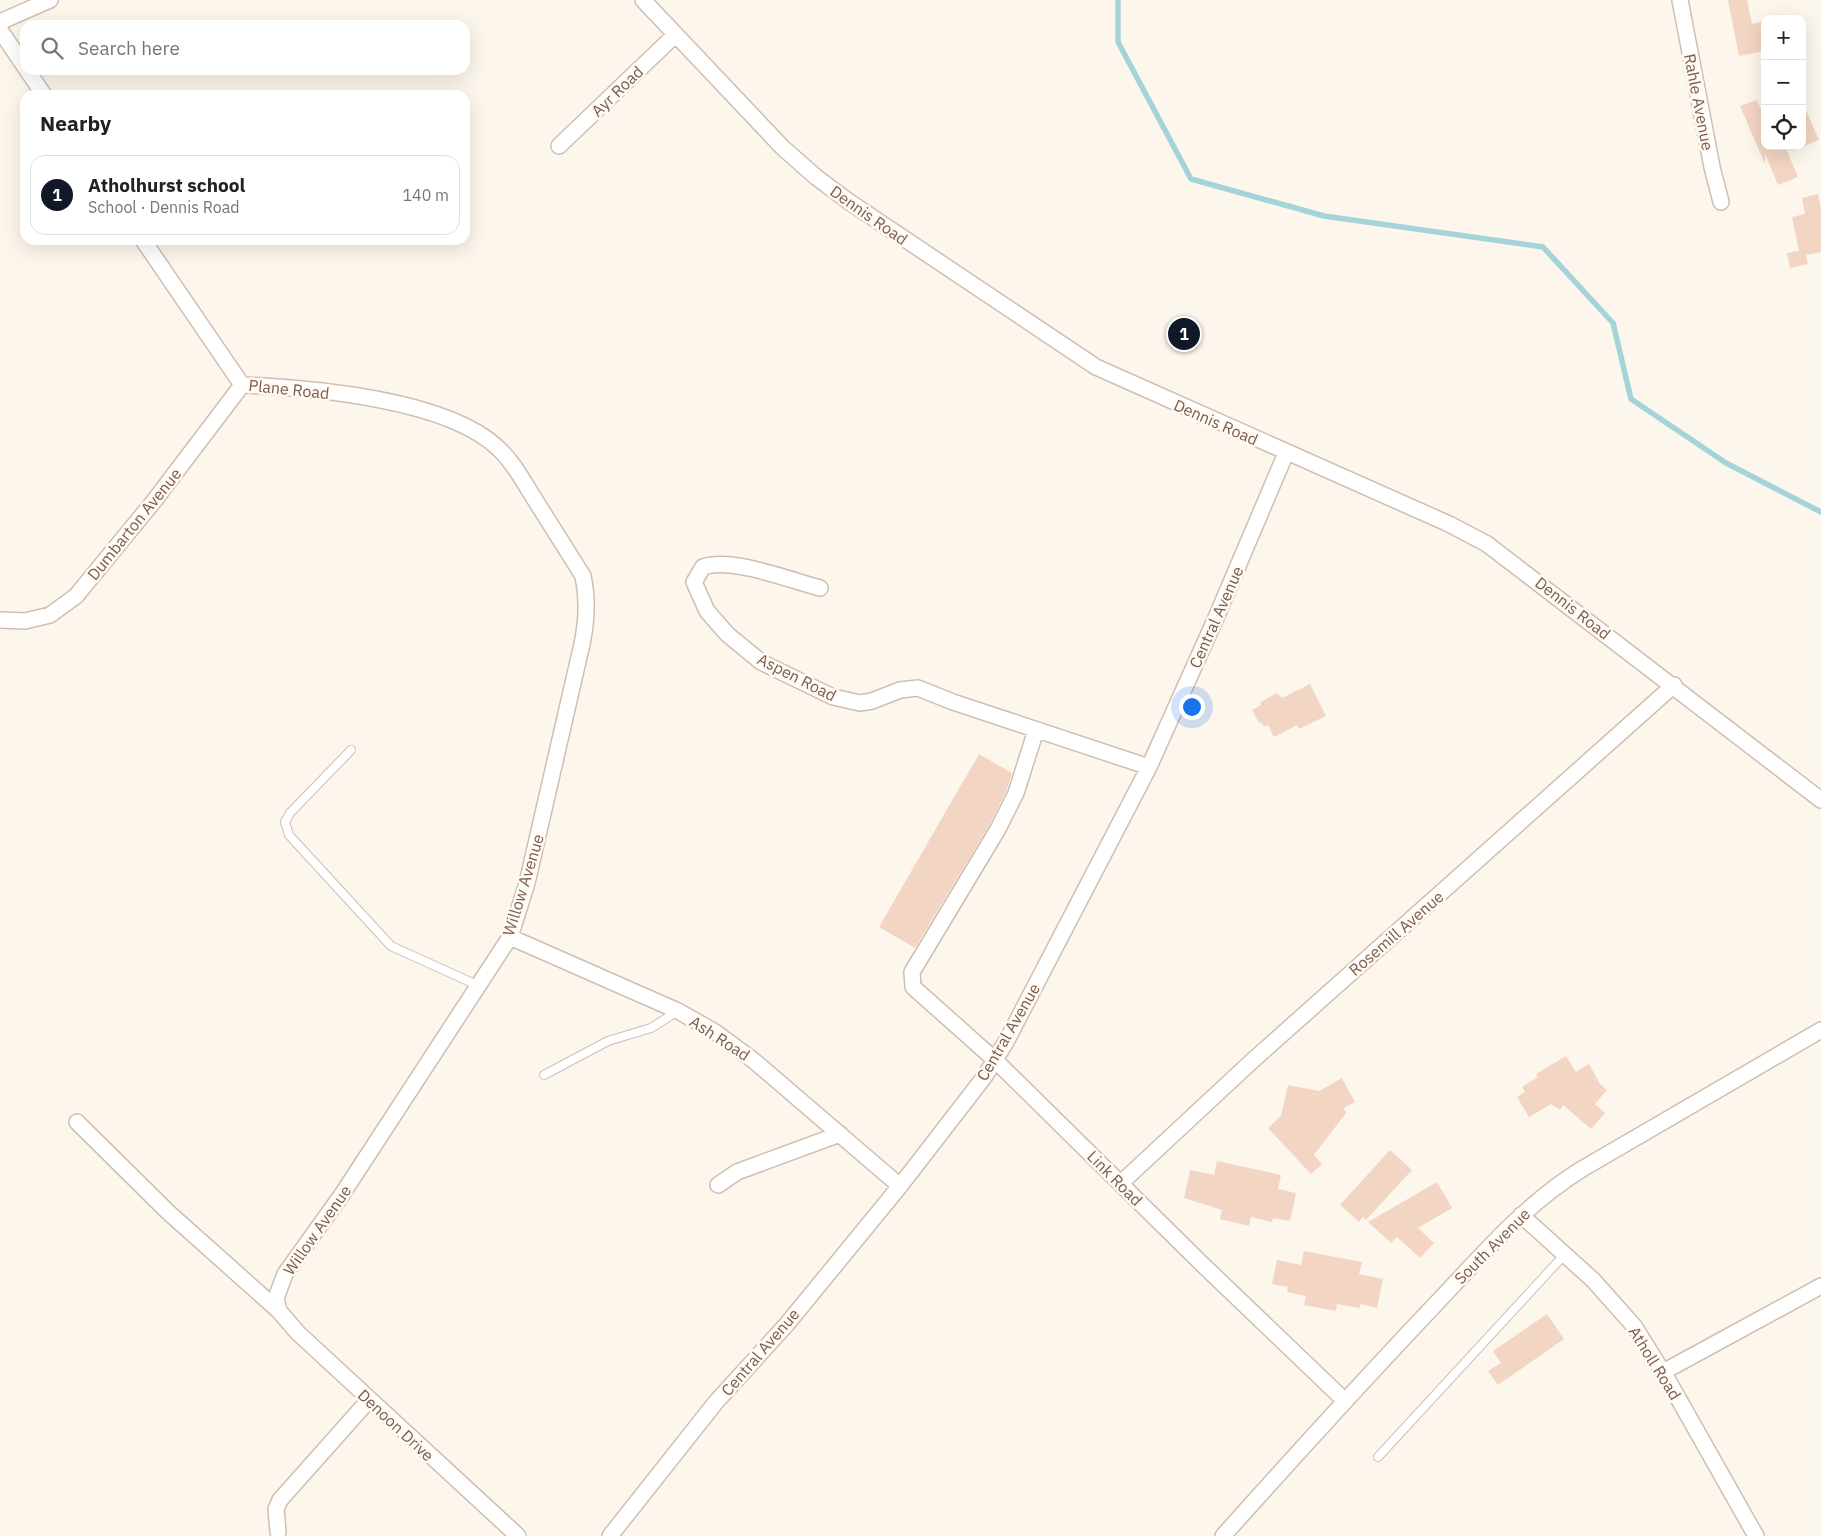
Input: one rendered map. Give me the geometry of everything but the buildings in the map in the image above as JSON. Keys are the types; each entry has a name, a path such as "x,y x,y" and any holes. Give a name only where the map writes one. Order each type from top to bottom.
{"street":[{"path":"0,22 50,0"},
{"name":"Dennis Road","path":"642,0 783,148 848,201 1096,367 1449,524 1488,544 1674,685 1821,800"},
{"name":"Rahle Avenue","path":"1680,0 1712,167 1721,202"},
{"path":"0,30 20,59"},
{"name":"Ayr Road","path":"559,146 676,35"},
{"path":"31,75 41,90"},
{"name":"Plane Road","path":"146,245 242,385 284,387 420,408 467,425 500,449"},
{"name":"Dumbarton Avenue","path":"0,620 25,621 50,615 76,596 154,501 242,385"},
{"name":"Willow Avenue","path":"278,1311 276,1298 285,1274 344,1193 477,985 510,937 527,883 582,644 587,611 583,576 516,470 500,449"},
{"name":"Central Avenue","path":"610,1536 716,1402 787,1324 900,1186 985,1076 995,1060 1149,767 1215,620 1286,453"},
{"name":"Aspen Road","path":"820,588 734,565 712,564 703,567 694,582 707,610 727,634 761,662 834,697 849,702 866,702 900,690 918,688 1036,730 1149,767"},
{"name":"Rosemill Avenue","path":"1121,1183 1314,1006 1674,685"},
{"name":"Link Road","path":"1036,730 1016,793 912,972 913,987 995,1060 1344,1400"},
{"name":"Ash Road","path":"510,937 678,1012 715,1032 753,1060 900,1186"},
{"name":"South Avenue","path":"1223,1536 1344,1400 1486,1249 1521,1215 1563,1180 1821,1030"},
{"name":"Denoon Drive","path":"76,1122 168,1212 278,1311 298,1333 369,1400 518,1536"},
{"path":"718,1185 737,1172 840,1134"},
{"name":"Atholl Road","path":"1521,1215 1616,1304 1634,1326 1756,1536"},
{"path":"1662,1372 1821,1286"},
{"path":"278,1532 276,1509 280,1500 369,1400"}],"lane":[{"path":"351,750 290,813 285,822 289,835 391,946 477,985"},
{"path":"544,1075 608,1041 651,1028 678,1012"},
{"path":"1378,1457 1564,1254"}],"waterway":[{"path":"1118,0 1118,42 1191,179 1324,216 1543,247 1613,323 1631,399 1726,463 1821,512"}],"place":[{"name":"Atholhurst school","path":"1184,334"}]}
